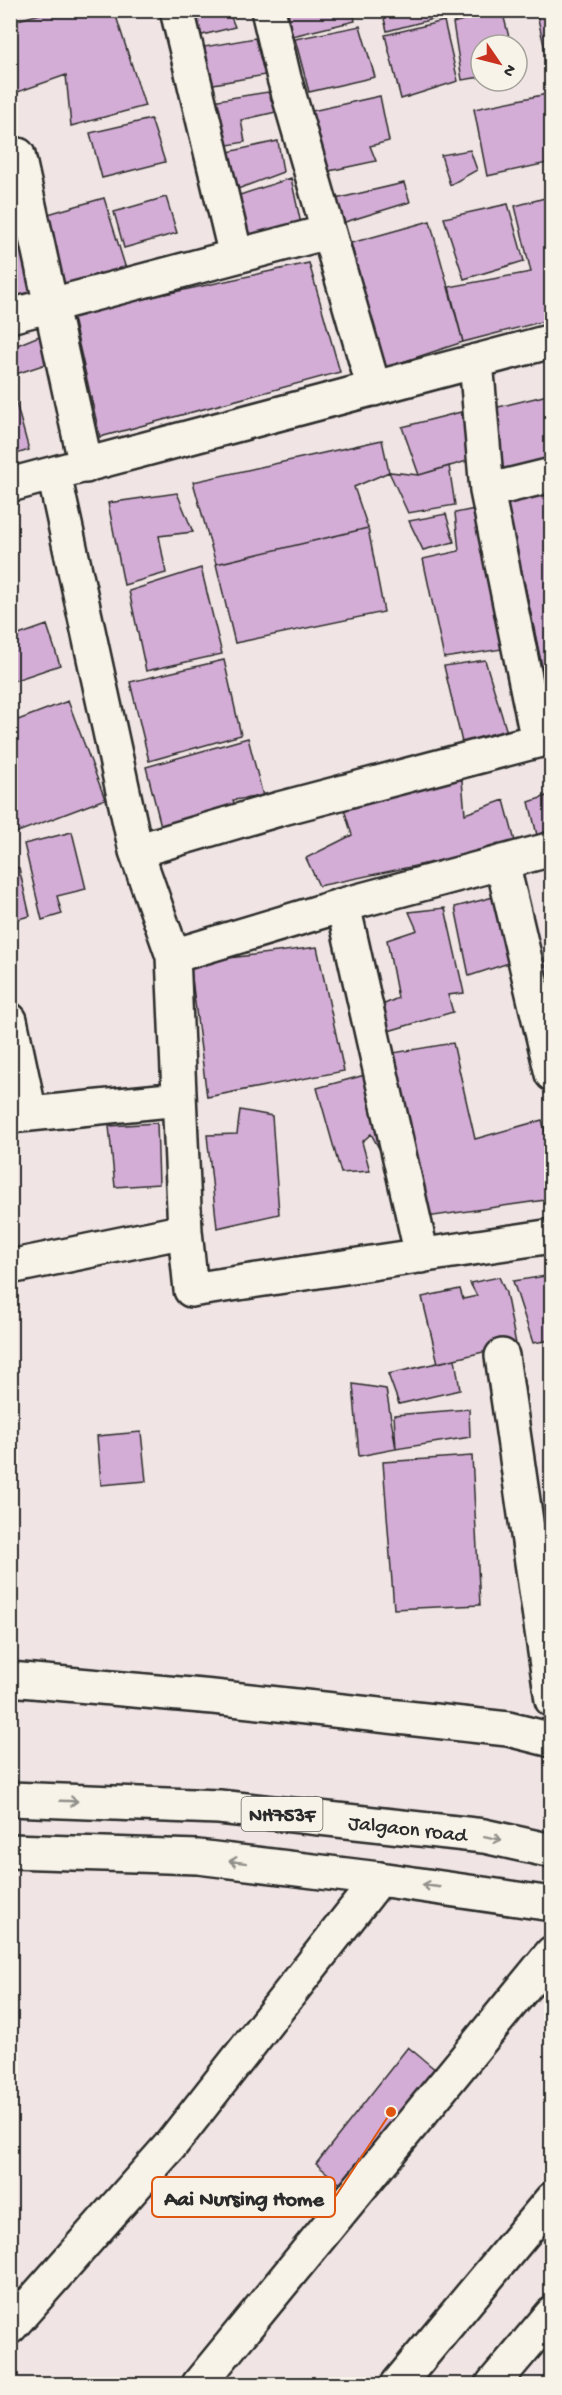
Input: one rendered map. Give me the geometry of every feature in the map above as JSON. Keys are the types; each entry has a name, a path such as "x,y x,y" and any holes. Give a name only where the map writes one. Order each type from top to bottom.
{"main road":[{"path":"177,10 236,256"},
{"path":"268,10 284,78 374,389"},
{"path":"18,154 86,466"},
{"path":"10,316 328,232"},
{"path":"10,485 552,341"},
{"path":"136,852 279,809 545,739 487,491 476,362"},
{"path":"54,474 136,852 173,956 185,1231 191,1290 552,1236"},
{"path":"487,491 552,475"},
{"path":"173,956 343,905 552,849"},
{"path":"502,862 552,1074"},
{"path":"343,905 422,1256"},
{"path":"10,1020 20,1115 179,1099"},
{"path":"10,1267 185,1231"},
{"path":"502,1356 552,1700"},
{"path":"10,1679 213,1697 484,1726 508,1729 552,1740"},
{"name":"Jalgaon road","path":"10,1799 219,1807 484,1836 552,1851"},
{"name":"NH753F","path":"10,1851 198,1857 379,1879 552,1904"},
{"path":"10,2326 170,2146 379,1879"},
{"path":"199,2385 552,1953"},
{"path":"398,2385 552,2199"},
{"path":"493,2385 552,2314"}],"building":[{"path":"55,10 114,10 145,106 71,126 66,75 12,94 10,22"},
{"path":"187,10 228,10 235,27 194,37"},
{"path":"288,10 353,10 355,21 292,36"},
{"path":"382,10 444,10 445,16 387,31"},
{"path":"444,10 461,10 445,16"},
{"path":"502,10 508,33 469,33 469,79 462,80 453,23"},
{"path":"536,10 552,10 552,57 547,59"},
{"path":"444,21 458,81 401,99 385,35"},
{"path":"360,26 375,77 309,92 295,39"},
{"path":"255,38 265,75 202,86 198,48"},
{"path":"268,92 276,112 241,120 245,142 217,147 205,102"},
{"path":"552,93 552,162 487,176 474,109"},
{"path":"380,96 389,141 370,146 376,161 329,171 312,111"},
{"path":"151,119 165,162 102,178 90,133"},
{"path":"278,141 283,172 235,190 219,154"},
{"path":"470,150 477,170 450,185 441,155"},
{"path":"291,178 301,224 246,238 234,197"},
{"path":"404,183 410,202 345,222 331,200"},
{"path":"10,188 41,295 10,304"},
{"path":"552,196 552,319 463,342 449,287 531,272 515,206"},
{"path":"166,197 177,233 124,248 114,212"},
{"path":"104,198 126,269 61,289 48,214"},
{"path":"508,204 524,261 464,279 444,218"},
{"path":"430,221 463,342 384,368 351,243"},
{"path":"309,263 340,372 100,437 72,314"},
{"path":"51,331 55,361 13,375 10,348"},
{"path":"10,381 29,450 10,456"},
{"path":"552,394 552,468 503,480 490,409"},
{"path":"461,412 474,459 419,475 402,427"},
{"path":"382,440 389,472 354,487 368,528 216,564 193,482"},
{"path":"449,466 455,505 408,513 389,472 419,475"},
{"path":"177,493 193,532 159,536 166,573 124,585 108,503"},
{"path":"552,494 552,713 507,502"},
{"path":"480,508 509,648 444,658 423,559 459,551 455,513"},
{"path":"446,514 454,542 423,550 409,521"},
{"path":"368,528 384,612 235,643 216,564"},
{"path":"201,568 222,654 146,671 129,591"},
{"path":"47,625 60,665 10,682 10,638"},
{"path":"224,660 241,735 149,761 130,682"},
{"path":"485,660 509,739 464,751 444,666"},
{"path":"68,701 105,799 10,835 10,723"},
{"path":"248,738 263,796 233,800 238,814 162,830 146,767"},
{"path":"461,769 465,814 504,800 516,845 319,886 306,858 352,835 342,803"},
{"path":"552,794 552,831 537,835 529,802"},
{"path":"72,832 86,889 57,896 62,914 42,920 24,844"},
{"path":"10,866 19,868 30,916 10,921"},
{"path":"501,895 515,961 469,976 455,907"},
{"path":"445,908 464,993 448,995 453,1012 385,1032 380,1006 398,998 387,940 417,930 409,912"},
{"path":"317,947 344,1071 207,1097 190,963"},
{"path":"552,959 552,992 549,992 544,962"},
{"path":"453,1043 475,1139 542,1120 552,1156 552,1199 427,1217 393,1053"},
{"path":"365,1075 386,1161 371,1134 362,1142 370,1171 341,1173 317,1088"},
{"path":"240,1110 272,1116 279,1214 217,1228 207,1135 237,1134"},
{"path":"157,1123 159,1184 115,1187 109,1126"},
{"path":"552,1275 552,1340 533,1343 513,1281"},
{"path":"499,1277 506,1293 516,1344 438,1363 422,1297 460,1289 463,1299 477,1296 470,1283"},
{"path":"455,1359 460,1390 399,1404 388,1374"},
{"path":"353,1384 386,1389 396,1449 359,1456"},
{"path":"469,1409 470,1437 396,1449 394,1415"},
{"path":"141,1432 146,1481 101,1485 97,1436"},
{"path":"472,1456 480,1605 394,1609 383,1462"},
{"path":"408,2047 442,2075 349,2191 316,2164"}],"place":[{"name":"Aai Nursing Home","path":"391,2112"}]}
